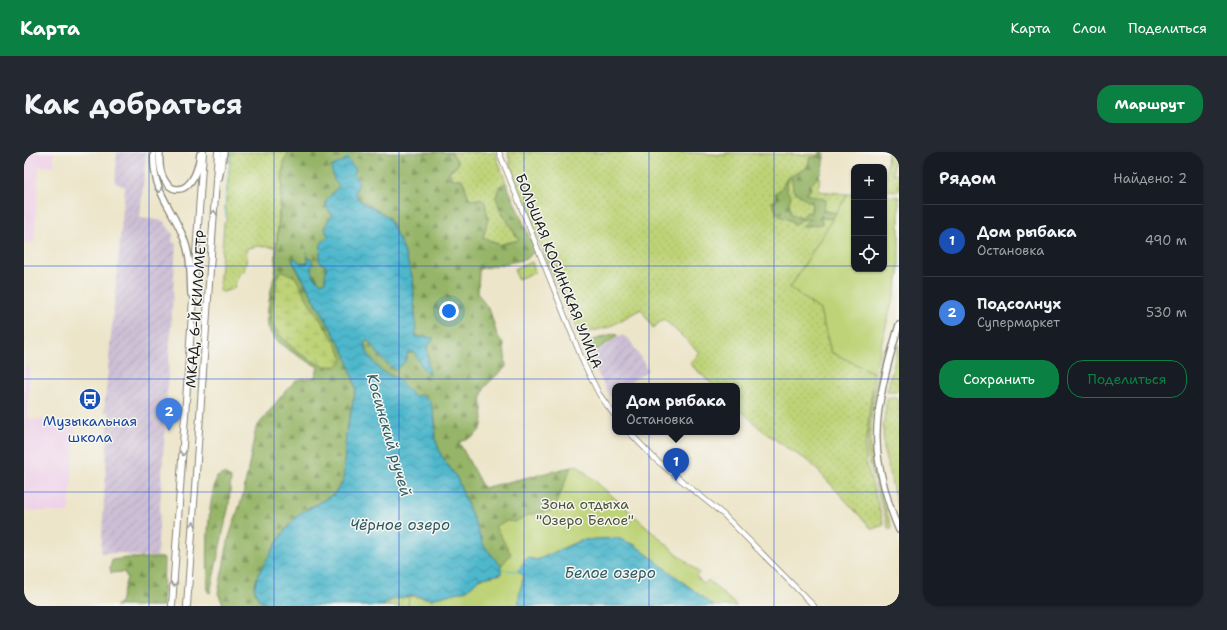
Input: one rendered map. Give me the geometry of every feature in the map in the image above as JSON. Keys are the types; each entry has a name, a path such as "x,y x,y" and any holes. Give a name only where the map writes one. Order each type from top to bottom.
{"highway":[{"name":"МКАД, 6-Й КИЛОМЕТР","path":"172,606 202,152"},
{"name":"МКАД, 6-Й КИЛОМЕТР","path":"187,606 218,152"}],"main road":[{"path":"154,152 154,169 158,186 188,248 192,316"},
{"path":"160,152 160,164 163,179 170,186 181,189 190,184 196,176 202,152"},
{"path":"216,194 224,152"},
{"path":"899,325 884,381 876,442 887,495 899,530"}],"street":[{"name":"БОЛЬШАЯ КОСИНСКАЯ УЛИЦА","path":"499,152 584,364 599,394 612,412"},
{"path":"632,435 655,459 724,515 814,606"}],"shaded area":[{"path":"24,152 54,152 54,167 39,166 34,243 24,243"},
{"path":"117,152 146,152 140,217 163,221 173,234 172,242 176,244 157,557 127,555 127,553 101,553 109,412 104,412 125,187 115,183"},
{"path":"622,335 629,339 648,370 629,383 612,383 612,395 610,397 589,356"},
{"path":"24,366 30,367 27,419 76,422 69,513 24,510"}],"green space":[{"path":"231,152 289,152 284,160 276,247 257,246 246,249 247,258 244,271 239,274 234,288 224,292 219,291 224,223 227,220 225,208"},
{"path":"289,152 451,152 458,162 457,166 449,171 452,179 462,179 469,198 477,200 480,198 485,202 488,219 483,237 499,245 519,240 500,209 496,197 500,186 506,183 535,250 527,259 479,269 478,294 490,311 497,335 504,345 506,367 485,387 482,395 483,418 479,431 471,437 459,442 483,488 571,467 554,510 516,568 501,566 484,546 457,478 441,455 435,438 435,419 407,391 398,379 381,371 368,354 364,343 367,339 383,360 414,352 422,367 429,363 427,348 433,338 416,336 413,279 403,248 388,217 359,200 355,192 340,186 332,193 327,202 332,217 329,235 321,244 326,266 325,281 321,283 314,276 311,260 308,257 308,263 306,264 299,262 295,258 292,261 346,355 356,389 346,433 343,482 334,494 299,514 283,533 258,574 254,588 259,600 270,606 224,606 218,593 229,537 243,495 256,428 296,380 315,377 318,367 281,344 270,332 267,320 268,305 276,267 275,263 284,160"},
{"path":"451,152 495,152 506,183 500,186 496,197 500,209 519,240 499,245 483,237 488,219 477,200 469,198 462,180 452,179 449,171 457,166 458,162"},
{"path":"508,152 680,152 726,155 726,153 820,155 819,191 848,194 790,288 820,310 831,352 874,373 865,447 867,466 884,525 872,529 809,461 790,450 762,430 740,410 740,383 711,383 690,364 700,353 664,319 653,328 641,309 609,327 581,334 578,333 514,182"},
{"path":"820,152 824,152 824,162 821,170 817,178 810,185 811,189 805,194 826,200 823,211 838,213 834,219 821,218 822,224 801,227 811,219 801,220 793,225 792,221 779,216 782,211 777,214 772,202 777,200 775,193 781,189 787,178 807,168 810,158 817,157","holes":["792,178 793,190 807,201 812,201 811,213 807,212 802,217 791,214 789,203 791,196 787,191 786,182"]},
{"path":"888,152 895,152 893,174 899,174 899,191 887,190"},
{"path":"848,194 851,194 851,272 887,272 887,196 899,197 899,275 874,373 831,352 820,310 790,288"},
{"path":"532,262 535,272 518,279 514,269"},
{"path":"282,271 295,277 311,306 336,343 343,359 337,366 324,366 309,359 292,347 274,327 272,321 273,304 278,275"},
{"path":"612,334 617,335 615,338 593,352 588,349 588,342"},
{"path":"899,344 899,391 887,391"},
{"path":"883,349 886,350 873,408 871,443 876,476 892,529 889,530 871,468 868,447 871,404"},
{"path":"887,398 899,398 899,512 884,452 883,428"},
{"name":"Зона отдыха \"Озеро Белое\"","path":"577,465 699,573 696,576 704,584 708,580 737,606 714,606 635,545 617,538 581,540 537,560 528,558 520,590 520,606 408,606 409,596 431,599 467,590 479,579 501,574 501,566 511,554 495,526 507,521 515,522 528,515 554,510 571,467"},
{"path":"224,474 231,478 229,505 210,593 208,592 207,563 209,518 213,490 217,477"},
{"path":"128,558 164,558 163,606 115,606 120,602 127,578 124,572 111,573 110,568 112,560"},
{"path":"409,596 408,606 382,606 392,600"}],"water":[{"name":"Чёрное озеро","path":"347,159 356,169 354,174 359,184 355,192 359,200 388,217 403,248 413,279 416,336 434,338 427,348 429,375 422,367 414,352 408,352 405,362 395,370 383,360 367,339 364,343 368,354 381,371 398,379 413,396 423,395 431,403 435,419 435,438 441,455 457,478 484,546 501,566 501,574 479,579 467,590 431,599 413,595 392,600 381,606 270,606 259,600 254,588 258,574 283,533 299,514 334,494 343,482 346,433 356,389 346,355 292,260 295,258 302,264 308,263 307,252 308,257 313,261 311,263 314,264 311,267 314,277 321,283 325,281 326,266 319,261 321,244 329,235 326,233 325,228 329,218 332,217 325,203 339,186 334,180 331,167"},
{"name":"Белое озеро","path":"617,538 635,545 714,606 520,606 519,595 524,577 518,571 525,560 528,558 537,560 581,540"}],"waterway":[{"path":"227,220 225,208 231,152"},
{"name":"Косинский ручей","path":"347,159 349,152"},
{"name":"Косинский ручей","path":"501,570 518,571"}],"place":[{"name":"Музыкальная школа","path":"90,399"},
{"name":"Подсолнух","path":"169,431"},
{"name":"Дом рыбака","path":"676,481"}]}
